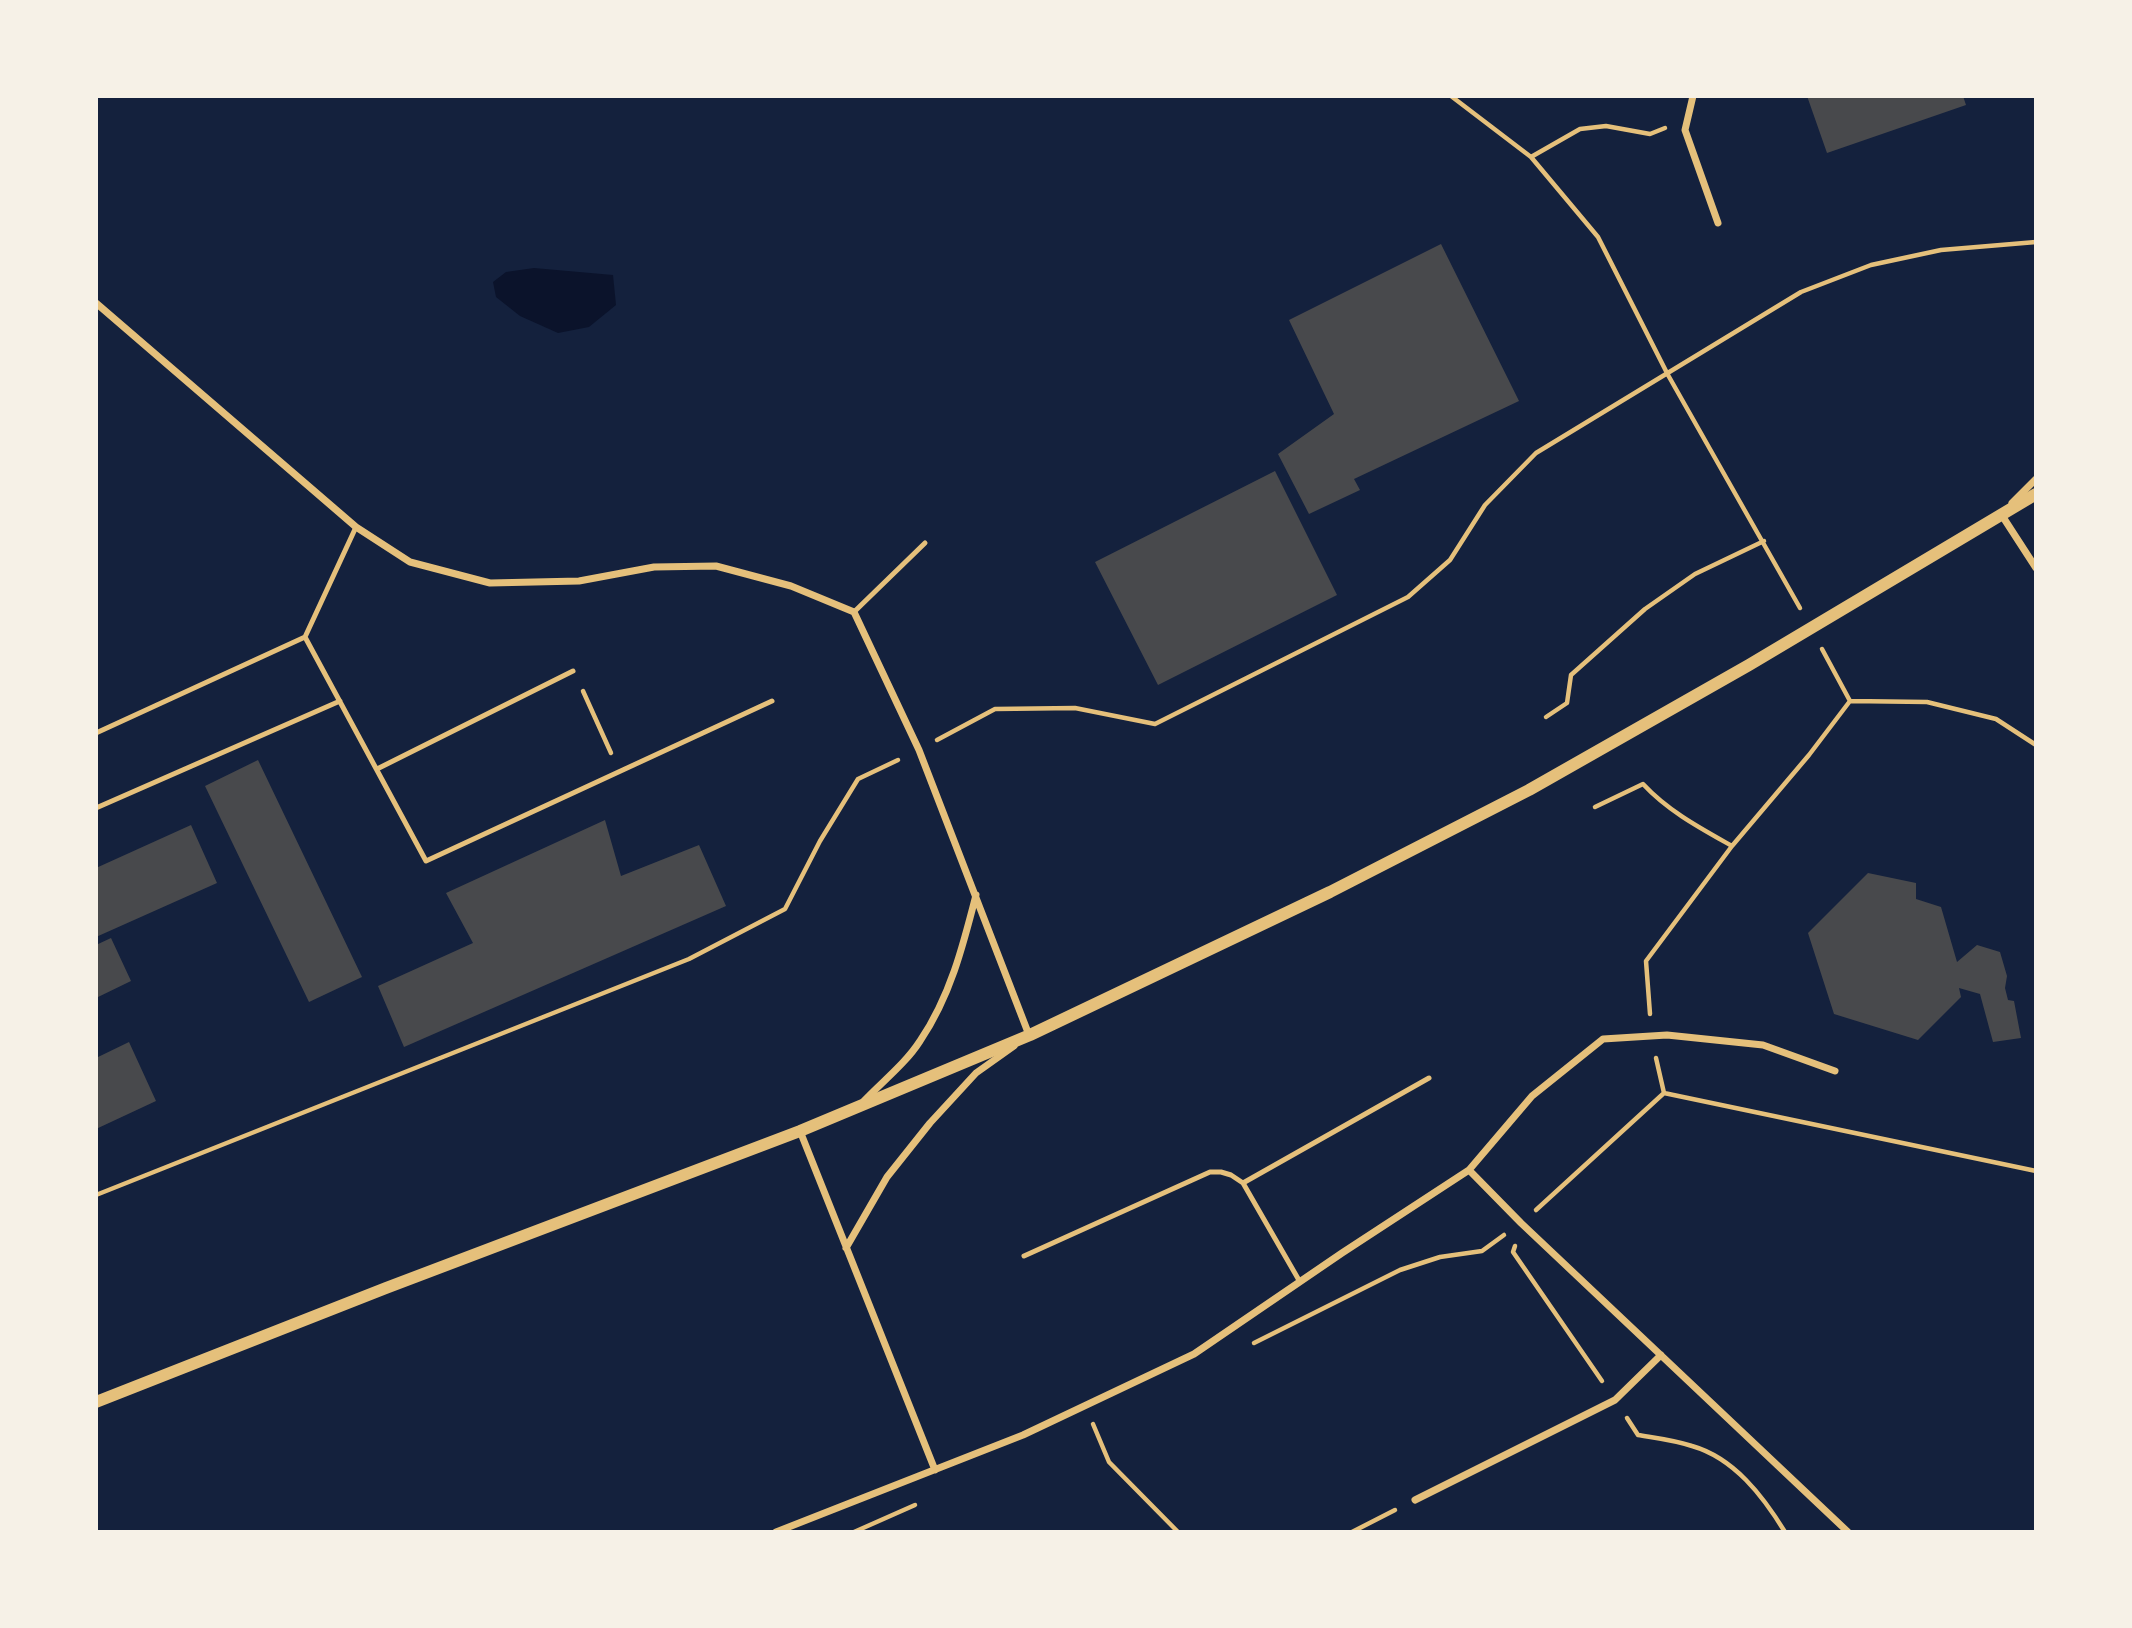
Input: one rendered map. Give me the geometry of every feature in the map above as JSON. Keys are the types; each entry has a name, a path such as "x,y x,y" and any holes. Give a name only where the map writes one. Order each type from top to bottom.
{"street":[{"path":"1693,96 1685,130 1718,223"},
{"path":"96,303 356,527 410,562 490,583 579,581 654,567 716,566 791,586 854,612 919,750 1030,1035"},
{"path":"2000,515 2036,479"},
{"path":"96,1402 386,1288 800,1131 1030,1035 1342,886 1529,790 1749,665 2036,494"},
{"path":"2000,515 2036,568"},
{"path":"862,1104 919,1044 942,1004 961,954 976,895"},
{"path":"846,1248 887,1177 930,1123 976,1073 1030,1035"},
{"path":"776,1532 1023,1435 1194,1354 1469,1170 1532,1096 1603,1039 1651,1035 1763,1045 1835,1071"},
{"path":"800,1131 935,1470"},
{"path":"1469,1170 1521,1223 1848,1532"},
{"path":"1415,1500 1615,1400 1661,1355"}],"lane":[{"path":"96,733 305,637 356,527"},
{"path":"854,612 925,543"},
{"path":"305,637 426,861 772,701"},
{"path":"377,769 573,671"},
{"path":"96,808 340,701"},
{"path":"1242,1184 1429,1078"},
{"path":"1024,1256 1210,1172 1221,1172 1231,1175 1242,1184 1300,1282"}],"path":[{"path":"1451,96 1531,157 1598,237 1668,374 1764,541 1803,615"},
{"path":"1531,157 1580,129 1606,126 1650,134 1688,120"},
{"path":"96,1195 689,959 785,909 820,841 858,779 995,709 1075,708 1155,724 1408,597 1450,560 1485,505 1536,453 1801,292 1871,265 1941,250 2036,242"},
{"path":"1546,717 1567,703 1571,675 1645,609 1695,574 1764,541"},
{"path":"1817,639 1850,701"},
{"path":"573,671 620,771"},
{"path":"1850,701 1927,702 1996,719 2036,745"},
{"path":"1850,701 1809,755 1732,846 1646,961 1651,1035 1664,1093 2036,1171"},
{"path":"1595,807 1643,784 1654,796 1693,825 1732,846"},
{"path":"1084,1406 1109,1462 1178,1532"},
{"path":"1352,1532 1415,1500"}],"water":[{"path":"534,268 613,275 616,305 589,327 558,333 520,316 496,297 493,282 506,272"}],"building":[{"path":"1807,96 1963,96 1966,105 1827,153"},
{"path":"1441,244 1519,401 1354,479 1360,490 1309,514 1278,454 1334,414 1289,320"},
{"path":"1275,471 1337,595 1158,685 1095,562"},
{"path":"258,760 362,977 309,1002 205,786"},
{"path":"605,820 621,876 699,845 726,906 404,1047 378,986 473,943 446,893"},
{"path":"191,825 217,883 96,937 96,868"},
{"path":"1868,873 1916,883 1916,899 1941,907 1957,962 1977,945 2000,952 2007,976 2005,988 2008,1000 2014,1001 2021,1038 1993,1042 1980,994 1959,988 1961,997 1918,1040 1834,1014 1808,933"},
{"path":"111,938 131,981 96,998 96,945"},
{"path":"129,1042 156,1101 96,1129 96,1058"}]}
